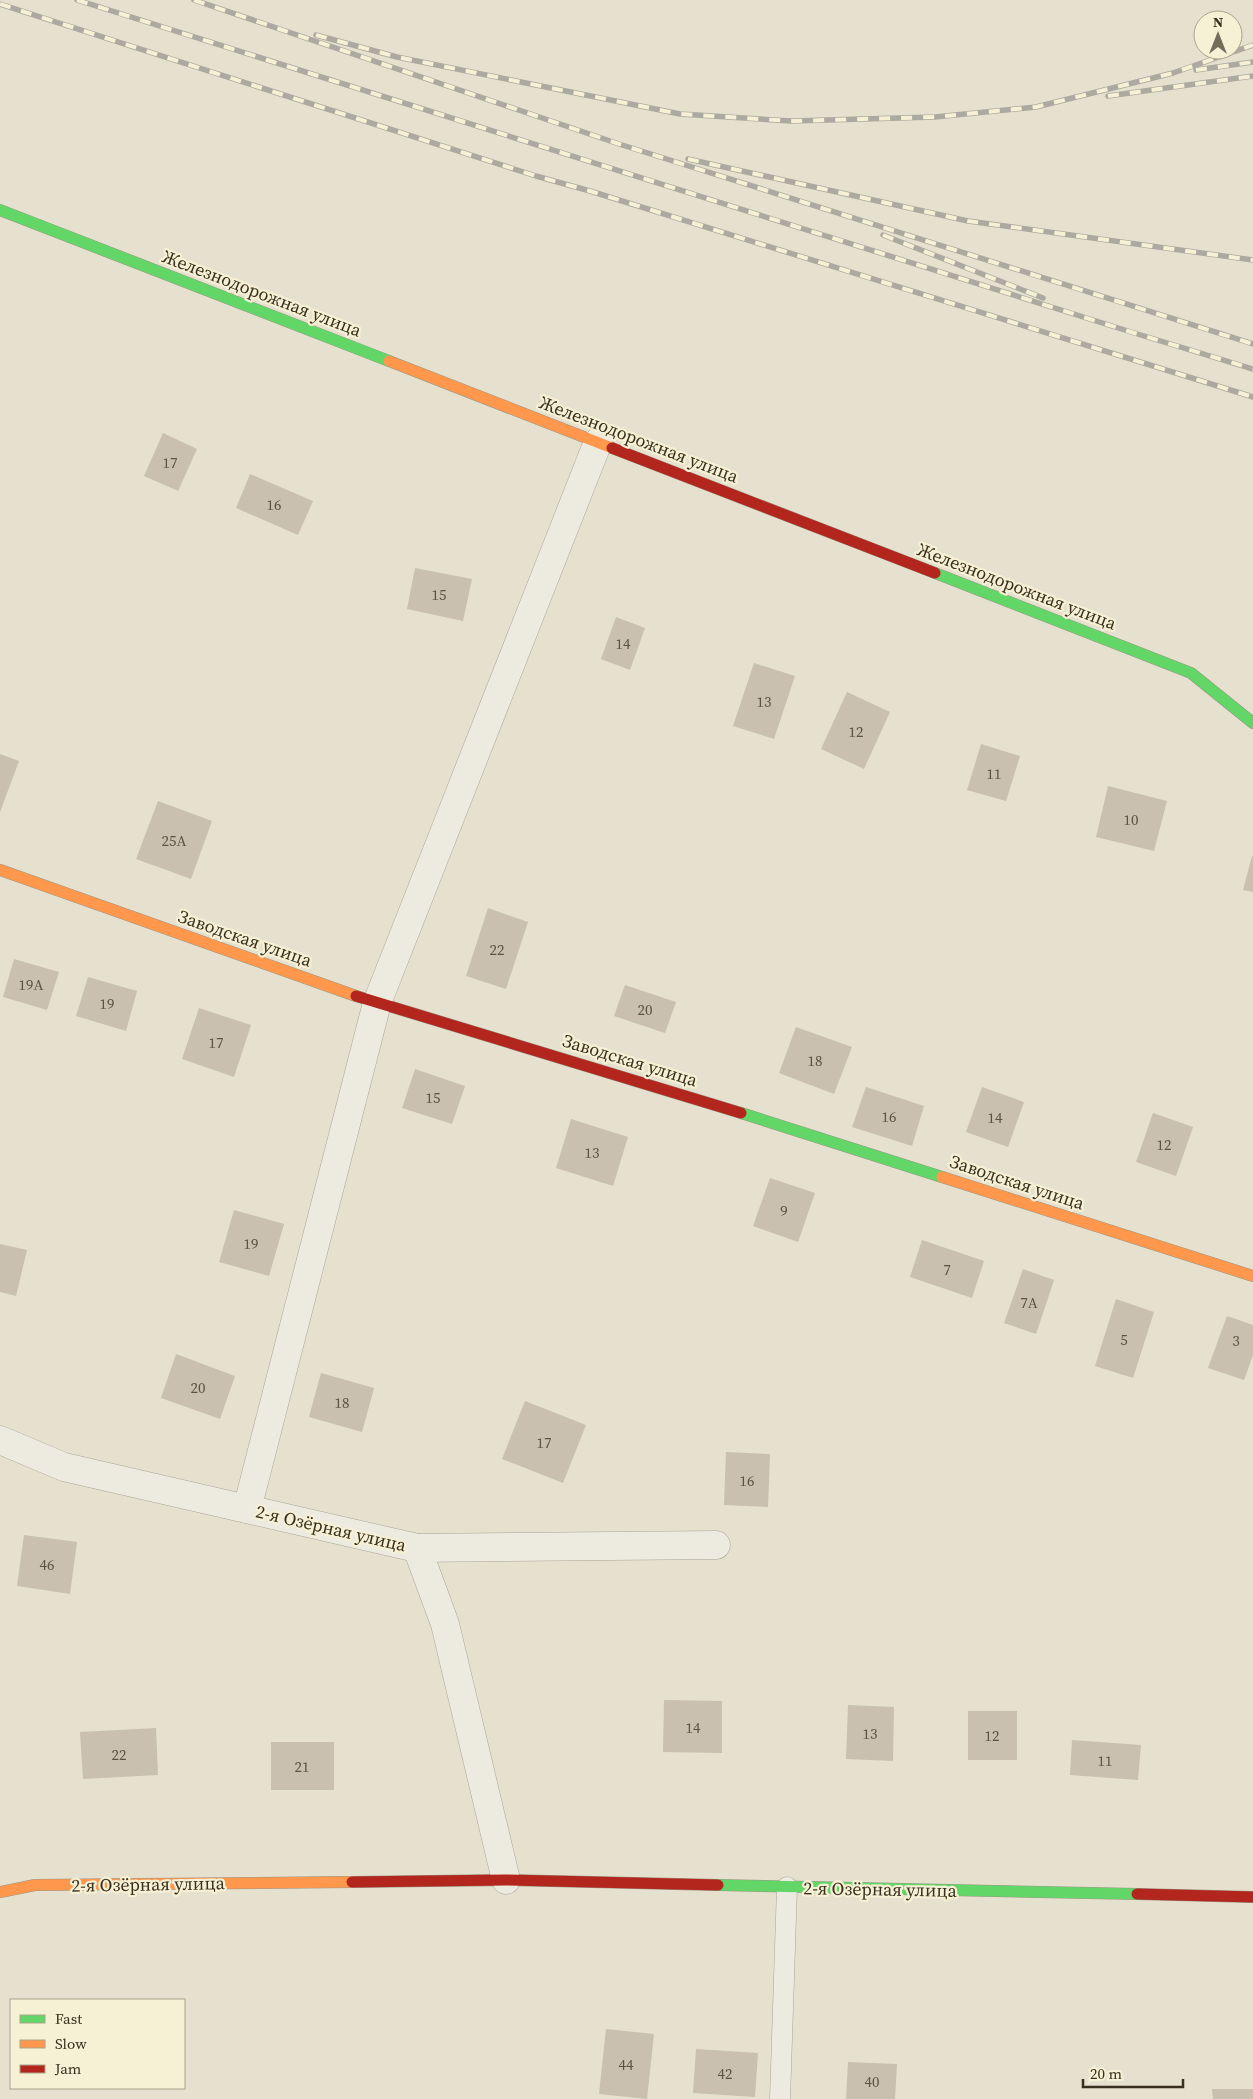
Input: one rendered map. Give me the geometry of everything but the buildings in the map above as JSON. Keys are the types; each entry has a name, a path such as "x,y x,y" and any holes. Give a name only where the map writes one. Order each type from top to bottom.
{"street":[{"name":"Железнодорожная улица","path":"0,210 1191,673 1253,723"},
{"path":"247,1509 377,1003 598,442"},
{"name":"Заводская улица","path":"0,870 377,1003 768,1120 1253,1276"},
{"name":"2-я Озёрная улица","path":"0,1440 64,1467 417,1548 445,1624 506,1880"},
{"path":"417,1548 716,1545"},
{"name":"2-я Озёрная улица","path":"0,1892 35,1885 506,1880 1253,1897"}],"lane":[{"path":"780,2099 787,1886"}],"railway":[{"path":"77,0 1253,369"},
{"path":"194,0 619,144 1253,344"},
{"path":"0,4 536,176 590,191 1253,397"},
{"path":"316,35 397,57 680,114 791,121 935,117 1036,107 1173,73 1253,45"},
{"path":"1196,70 1253,62"},
{"path":"1108,96 1253,76"},
{"path":"688,159 968,221 1253,260"},
{"path":"883,235 1043,298"}],"traffic: fast":[{"path":"0,210 389,361"},
{"path":"935,573 1191,673 1253,723"},
{"path":"741,1113 942,1177"},
{"path":"718,1885 1137,1894"}],"traffic: slow":[{"path":"389,361 612,448"},
{"path":"0,870 356,996"},
{"path":"942,1177 1253,1276"},
{"path":"0,1892 35,1885 352,1882"}],"traffic: jam":[{"path":"612,448 935,573"},
{"path":"356,996 741,1113"},
{"path":"352,1882 506,1880 718,1885"},
{"path":"1137,1894 1253,1897"}]}
